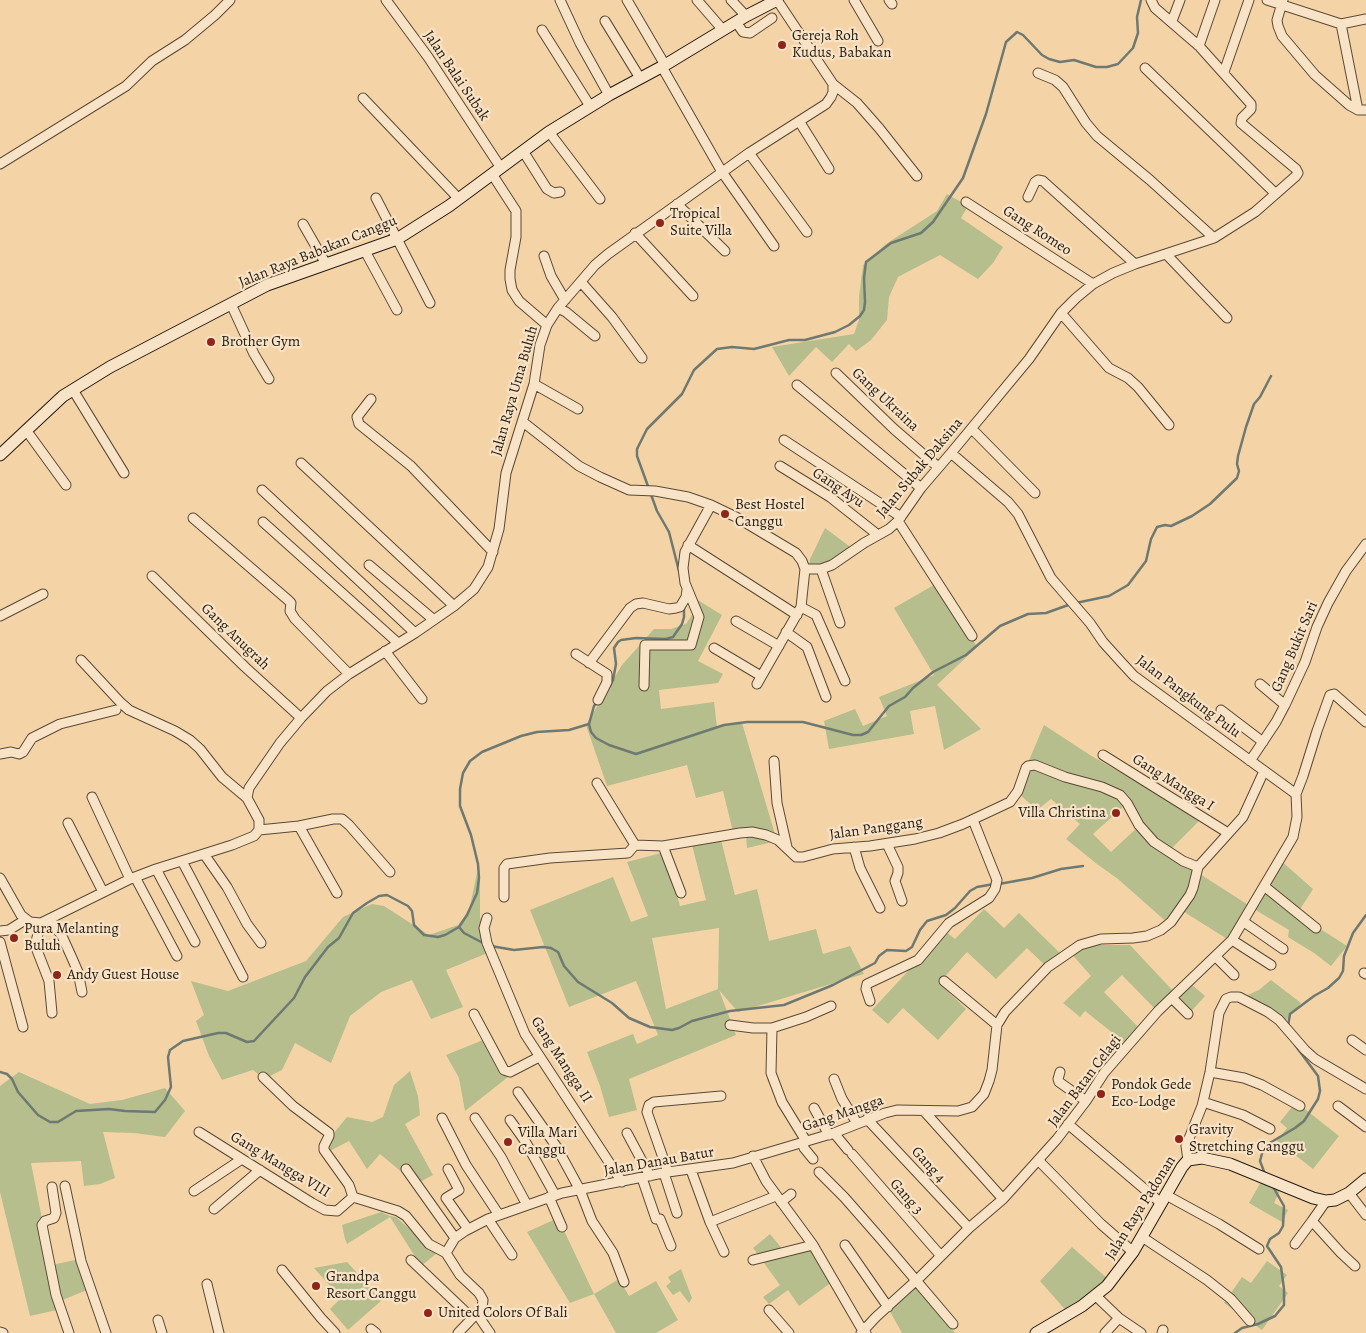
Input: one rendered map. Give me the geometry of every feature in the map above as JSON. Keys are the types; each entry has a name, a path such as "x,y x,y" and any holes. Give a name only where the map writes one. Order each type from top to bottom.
{"street":[{"path":"0,164 126,86 152,61 185,40 230,0"},
{"name":"Jalan Balai Subak","path":"386,0 428,58 496,171 516,211 516,236 510,279 512,290 519,301 547,325"},
{"path":"560,0 580,43 609,95"},
{"path":"627,0 722,172 774,246"},
{"path":"697,0 723,30"},
{"path":"731,0 746,16"},
{"path":"777,0 833,84 855,100 917,176"},
{"name":"Jalan Raya Babakan Canggu","path":"0,455 63,396 110,368 267,285 397,239 423,224 550,132 590,106 664,66 746,16 777,0"},
{"path":"854,0 878,41"},
{"path":"1151,0 1155,8 1199,46 1224,72 1249,0"},
{"path":"1172,22 1180,0"},
{"path":"1199,46 1215,0"},
{"path":"1267,0 1282,2 1341,24 1366,19"},
{"path":"1282,2 1277,20 1282,36 1315,75 1349,105 1364,112"},
{"path":"736,22 743,32 750,33 772,18"},
{"path":"605,21 640,78"},
{"path":"1341,24 1364,112"},
{"path":"542,30 590,106"},
{"path":"1145,68 1276,194"},
{"name":"Jalan Subak Daksina","path":"804,569 821,569 832,565 900,519 920,488 972,429 1029,359 1061,313 1093,284 1135,264 1214,238 1255,212 1298,173 1296,168 1241,123 1242,118 1251,109 1251,104 1224,72"},
{"path":"1038,73 1055,80 1063,87 1086,123 1097,136 1150,180 1214,238"},
{"name":"Jalan Raya Uma Buluh","path":"247,798 248,788 261,769 300,718 327,690 454,606 474,588 488,566 500,521 506,473 534,384 540,345 547,325 558,308 608,254 635,233 749,153 826,104 833,92 833,84"},
{"path":"363,98 459,199"},
{"path":"798,121 829,169"},
{"path":"550,132 600,199"},
{"path":"523,152 547,188 554,193 560,192"},
{"path":"749,153 807,232"},
{"path":"1028,197 1035,182 1038,180 1044,181 1135,264"},
{"path":"376,198 430,302"},
{"name":"Gang Romeo","path":"966,202 1093,284"},
{"path":"677,204 726,252"},
{"path":"303,224 326,264"},
{"path":"635,233 693,296"},
{"path":"364,251 397,310"},
{"path":"1167,254 1227,318"},
{"path":"544,256 551,276 565,300"},
{"path":"581,282 612,317 642,358"},
{"path":"231,304 254,354 269,379"},
{"path":"558,308 566,312 595,336"},
{"path":"1061,313 1109,368 1128,378 1138,387 1169,426"},
{"name":"Gang Ukraina","path":"836,373 894,429 938,467"},
{"path":"534,384 578,408"},
{"path":"798,385 920,488"},
{"path":"73,390 124,472"},
{"path":"371,399 357,417 359,424 410,466 493,552"},
{"path":"523,422 579,466 629,490 654,491 688,497 711,504 796,553 802,561 804,569 799,611 759,680 714,648"},
{"path":"972,429 1035,493"},
{"path":"26,430 66,485"},
{"path":"784,440 900,519 972,636"},
{"name":"Jalan Pangkung Pulu","path":"951,453 1008,502 1018,514 1051,578 1090,623 1103,642 1134,676 1296,794"},
{"path":"301,463 454,606"},
{"name":"Gang Ayu","path":"780,466 830,496 878,535"},
{"path":"262,490 414,633"},
{"path":"644,686 645,645 691,645 699,617 687,590 683,568 685,552 711,504"},
{"path":"193,518 291,603 290,612 295,619 349,674"},
{"path":"263,522 398,643"},
{"name":"Gang Bukit Sari","path":"1250,761 1285,705 1305,662 1317,627 1328,603 1346,571 1366,544"},
{"path":"688,545 799,611 816,615 845,681"},
{"path":"369,565 434,620"},
{"path":"821,569 840,623"},
{"name":"Gang Anugrah","path":"152,576 300,718"},
{"path":"589,662 630,608 636,604 643,603 669,610 680,607 686,598 687,590"},
{"path":"0,616 43,594"},
{"path":"736,621 778,646"},
{"path":"786,632 807,647 826,698"},
{"path":"385,651 422,699"},
{"path":"576,654 607,674 607,682 598,700"},
{"path":"81,660 129,710 175,731 200,749 222,777 247,798 259,820 259,830"},
{"path":"1260,684 1285,705"},
{"path":"1296,794 1330,694 1334,694 1366,722"},
{"path":"0,754 11,752 19,754 23,752 32,738 60,724 116,710"},
{"path":"1221,710 1263,742"},
{"name":"Gang Mangga I","path":"1103,755 1228,833"},
{"path":"774,761 777,803 787,848"},
{"name":"Jalan Panggang","path":"635,845 663,846 752,832 778,840 796,856 803,857 833,849 887,844 939,833 973,820 1010,802 1018,791 1026,768 1035,765 1065,777 1102,787 1120,796 1127,803 1139,825 1154,842 1198,868"},
{"name":"Gang Mangga","path":"753,1156 831,1134 867,1119 898,1110 924,1111 972,1107 984,1094 992,1070 997,1025 1005,1012 1035,978 1080,945 1101,939 1147,936 1161,930 1171,922 1194,888 1198,868 1243,817 1264,771"},
{"path":"504,897 504,868 507,864 550,858 628,854 635,845 597,783"},
{"name":"Jalan Batan Celagi","path":"864,1332 968,1228 1003,1199 1039,1161 1086,1101 1104,1073 1158,1011 1232,940 1293,837 1297,816 1296,794"},
{"path":"92,796 133,878 176,956"},
{"path":"1,883 25,920 41,923 133,878 248,839 259,830 299,826 332,819 346,821 390,872"},
{"path":"870,1001 866,989 867,984 918,960 949,923 989,898 995,889 997,880 973,820"},
{"path":"68,823 103,892"},
{"path":"299,826 337,893"},
{"path":"887,844 898,867 896,881 902,901"},
{"path":"663,846 680,893"},
{"path":"854,847 860,868 880,908"},
{"path":"204,854 226,887 242,918 261,943"},
{"path":"182,861 243,977"},
{"path":"156,869 195,942"},
{"path":"1264,886 1316,928"},
{"name":"Gang Mangga II","path":"487,918 484,928 487,943 525,1034 588,1127 622,1182"},
{"path":"50,919 62,936 75,965 82,992"},
{"path":"0,931 9,930 25,920"},
{"path":"1244,922 1283,949"},
{"path":"41,923 35,945 49,981 52,1013"},
{"path":"1232,940 1271,965"},
{"path":"0,942 23,1027"},
{"path":"1216,957 1234,975"},
{"path":"944,981 997,1025"},
{"path":"1188,1160 1186,1146 1200,1113 1210,1072 1219,1013 1226,999 1231,997 1238,997 1256,1005 1279,1020 1315,1059 1366,1089"},
{"path":"1172,998 1188,1014"},
{"path":"730,1025 772,1028 806,1017 831,1006"},
{"path":"474,1014 504,1070 510,1072 539,1057"},
{"path":"772,1028 771,1073 782,1102 804,1142 804,1148 813,1159"},
{"path":"1352,1040 1366,1050"},
{"path":"1060,1072 1059,1082 1086,1101"},
{"path":"1210,1072 1244,1078 1262,1084 1300,1106"},
{"path":"263,1077 293,1106 329,1133 330,1136 324,1146 324,1150 349,1185 353,1197"},
{"path":"834,1079 842,1099 857,1123"},
{"path":"518,1092 556,1146 580,1190 592,1221 613,1253 624,1282"},
{"path":"677,1213 647,1112 649,1106 654,1102 721,1096"},
{"path":"1202,1102 1243,1115 1270,1129"},
{"path":"1338,1106 1366,1126"},
{"name":"Gang 3","path":"814,1108 831,1134 850,1152 940,1256"},
{"path":"924,1111 1003,1199"},
{"path":"442,1118 466,1164 499,1215"},
{"path":"475,1118 501,1157 526,1205"},
{"name":"Gang 4","path":"867,1119 968,1228"},
{"path":"510,1120 525,1141 552,1196 562,1227"},
{"path":"1068,1124 1164,1199 1213,1221 1260,1249"},
{"name":"Gang Mangga VIII","path":"199,1132 325,1210 337,1211 353,1197 406,1216 429,1244 446,1253"},
{"path":"627,1132 646,1177 656,1220 660,1219 671,1246"},
{"path":"753,1156 779,1199 813,1245 864,1332"},
{"name":"Jalan Danau Batur","path":"446,1253 455,1238 468,1229 488,1219 552,1196 666,1172 733,1163 753,1156"},
{"name":"Jalan Raya Padonan","path":"1040,1332 1082,1306 1107,1286 1133,1252 1182,1167 1188,1160 1202,1158 1219,1160 1326,1202"},
{"path":"194,1191 242,1159"},
{"path":"1039,1161 1101,1224 1133,1252"},
{"path":"448,1168 459,1190 446,1198 468,1229"},
{"path":"406,1169 455,1238"},
{"path":"214,1210 260,1170"},
{"path":"691,1170 710,1222 724,1252"},
{"path":"819,1172 844,1197 953,1324"},
{"path":"1295,1244 1326,1202 1349,1193 1366,1179"},
{"path":"65,1186 81,1261 106,1333"},
{"path":"52,1187 56,1213 54,1218 45,1221 42,1225 56,1295 69,1333"},
{"path":"1349,1193 1366,1215"},
{"path":"710,1222 791,1194"},
{"path":"488,1219 512,1255"},
{"path":"1312,1221 1355,1266"},
{"path":"1142,1237 1207,1280 1231,1299 1250,1321"},
{"path":"754,1260 813,1245"},
{"path":"845,1245 888,1307"},
{"path":"446,1253 460,1276 482,1296 484,1304 458,1333"},
{"path":"412,1260 477,1313 490,1333"},
{"path":"282,1270 320,1318 335,1333"},
{"path":"208,1284 219,1333"},
{"path":"1096,1296 1118,1318 1141,1333"},
{"path":"769,1310 789,1333"},
{"path":"1105,1333 1118,1318"},
{"path":"158,1320 162,1333"}],"green space":[{"path":"947,194 968,206 961,218 1003,247 993,263 978,279 940,255 898,277 889,297 887,320 871,340 856,351 849,344 832,362 816,347 789,376 772,347 854,334 859,320 859,297 863,265 886,244 937,211"},
{"path":"825,528 857,552 824,572 807,574 810,559"},
{"path":"939,582 977,647 937,685 981,729 944,750 935,706 910,711 914,734 829,749 824,721 855,709 863,726 887,716 879,697 934,675 894,608"},
{"path":"693,597 722,615 698,661 723,674 718,683 659,690 661,709 714,702 717,727 742,723 777,841 747,848 746,836 734,836 723,791 696,798 687,765 607,786 586,725 622,665 654,629 671,629 686,624 694,612"},
{"path":"1044,725 1090,755 1201,819 1167,853 1253,908 1279,859 1313,889 1297,914 1347,946 1331,966 1288,937 1289,930 1254,909 1232,942 1181,910 1170,925 1118,879 1066,839 1080,824 1051,799 1037,810 1018,793 1027,765","holes":["1123,807 1140,825 1111,852 1093,834"]},
{"path":"720,836 735,895 757,889 769,941 816,929 823,954 850,946 864,974 738,1012 719,990 736,1035 629,1079 637,1110 609,1117 587,1052 633,1034 637,1044 658,1035 636,981 569,1007 530,910 613,877 631,922 648,916 627,862 665,852 680,906 706,900 692,845","holes":["719,928 718,989 666,1009 652,938"]},
{"path":"480,871 480,917 490,952 446,970 463,1007 431,1019 412,980 381,992 350,1016 331,1063 295,1043 282,1070 264,1079 253,1070 222,1080 209,1056 196,1021 204,1015 191,981 228,991 306,961 343,917 372,904 384,906 429,935 458,925 469,911 477,873"},
{"path":"984,909 1004,928 1019,913 1064,957 1051,971 1027,948 996,979 967,952 939,983 966,1009 938,1040 903,1008 888,1024 872,1010 945,931 955,939"},
{"path":"1097,945 1130,945 1174,992 1191,984 1205,996 1185,1018 1167,1002 1158,1012 1122,975 1104,992 1142,1031 1129,1046 1085,1011 1080,1017 1063,1003 1091,976 1070,952"},
{"path":"1271,980 1301,1003 1281,1026 1239,999 1259,990"},
{"path":"483,1040 513,1073 465,1111 459,1078 446,1055"},
{"path":"410,1071 418,1096 420,1115 405,1124 433,1175 416,1184 380,1154 367,1169 349,1141 326,1153 320,1150 347,1117 372,1122 383,1117 394,1085"},
{"path":"19,1072 90,1104 122,1100 165,1088 185,1111 165,1137 103,1132 115,1178 100,1184 84,1186 81,1161 31,1163 42,1219 47,1266 80,1259 87,1290 55,1303 57,1310 30,1316 0,1192 0,1086"},
{"path":"1296,1102 1339,1136 1313,1169 1277,1141 1287,1128 1280,1122"},
{"path":"1262,1180 1282,1186 1274,1203 1288,1210 1282,1222 1249,1203"},
{"path":"381,1212 396,1217 434,1251 442,1249 421,1266 390,1217 347,1244 342,1225"},
{"path":"558,1218 594,1294 570,1303 527,1232"},
{"path":"770,1234 789,1257 806,1243 836,1279 799,1306 788,1290 769,1304 763,1297 780,1285 753,1248"},
{"path":"1072,1247 1108,1279 1069,1314 1040,1281"},
{"path":"1267,1261 1287,1275 1279,1286 1288,1293 1262,1330 1224,1303 1242,1277 1251,1283"},
{"path":"347,1262 382,1300 348,1330 330,1309 341,1298 314,1268"},
{"path":"681,1269 692,1298 689,1303 680,1291 673,1295 666,1286 671,1282 668,1277"},
{"path":"619,1279 629,1296 656,1281 678,1320 656,1333 616,1333 594,1294"},
{"path":"914,1282 955,1333 902,1333 887,1306"}],"waterway":[{"path":"679,571 669,532 657,511 637,456 637,449 647,429 682,394 694,370 717,349 732,347 754,349 789,340 805,340 835,332 849,325 860,316 864,310 865,302 864,278 866,262 891,243 921,233 933,222 963,178 986,114 1006,42 1017,32 1023,35 1042,55 1049,59 1060,62 1074,60 1096,67 1118,64 1133,48 1138,33 1137,17 1141,0"},
{"path":"589,724 591,732 596,738 609,745 636,754 724,725 747,722 803,722 853,735 861,735 868,732 889,706 905,697 933,672 966,655 1000,626 1028,614 1046,613 1071,604 1109,596 1128,585 1146,561 1151,539 1157,527 1171,526 1192,516 1210,504 1237,478 1239,471 1237,464 1238,456 1246,427 1254,404 1271,376"},
{"path":"610,686 616,664 614,648 618,642 636,638 666,639 673,637 682,624 684,608"},
{"path":"0,1072 7,1074 12,1079 18,1092 38,1115 50,1122 58,1122 76,1111 109,1109 155,1112 165,1100 171,1087 168,1057 170,1050 183,1041 218,1033 226,1033 247,1042 254,1041 294,998 305,977 328,947 339,938 353,913 367,903 379,896 387,895 408,906 412,911 414,925 424,935 438,937 459,927 477,893 479,878 478,864 471,835 460,806 460,789 463,773 470,761 482,752 521,736 537,732 569,730 589,724 597,702"},
{"path":"999,884 1032,878 1061,869 1083,866"},
{"path":"491,946 514,950 551,948 558,952 564,966 578,982 612,1003 629,1018 650,1027 672,1030 692,1021 730,1011 784,1005 833,985 875,963 879,956 887,950 906,951 912,947 920,930 927,921 946,915 970,891 977,887 994,884"},
{"path":"1288,1026 1290,1014 1328,988 1339,978 1343,971 1344,956 1353,933 1366,915"},
{"path":"459,927 464,933 483,943"},
{"path":"1265,1174 1260,1161 1263,1150 1268,1144 1304,1121 1318,1099 1320,1091 1318,1076 1295,1045"},
{"path":"1235,1333 1242,1328 1258,1324 1275,1316 1284,1305 1281,1267 1267,1246 1270,1239 1279,1233 1283,1226 1284,1206 1272,1185"}],"place":[{"name":"Gereja Roh Kudus, Babakan","path":"782,45"},
{"name":"Tropical Suite Villa","path":"660,223"},
{"name":"Brother Gym","path":"211,342"},
{"name":"Best Hostel Canggu","path":"725,514"},
{"name":"Villa Christina","path":"1116,813"},
{"name":"Pura Melanting Buluh","path":"14,938"},
{"name":"Andy Guest House","path":"57,975"},
{"name":"Pondok Gede Eco-Lodge","path":"1101,1094"},
{"name":"Gravity Stretching Canggu","path":"1179,1139"},
{"name":"Villa Mari Canggu","path":"508,1142"},
{"name":"Grandpa Resort Canggu","path":"316,1286"},
{"name":"United Colors Of Bali","path":"428,1313"}]}
